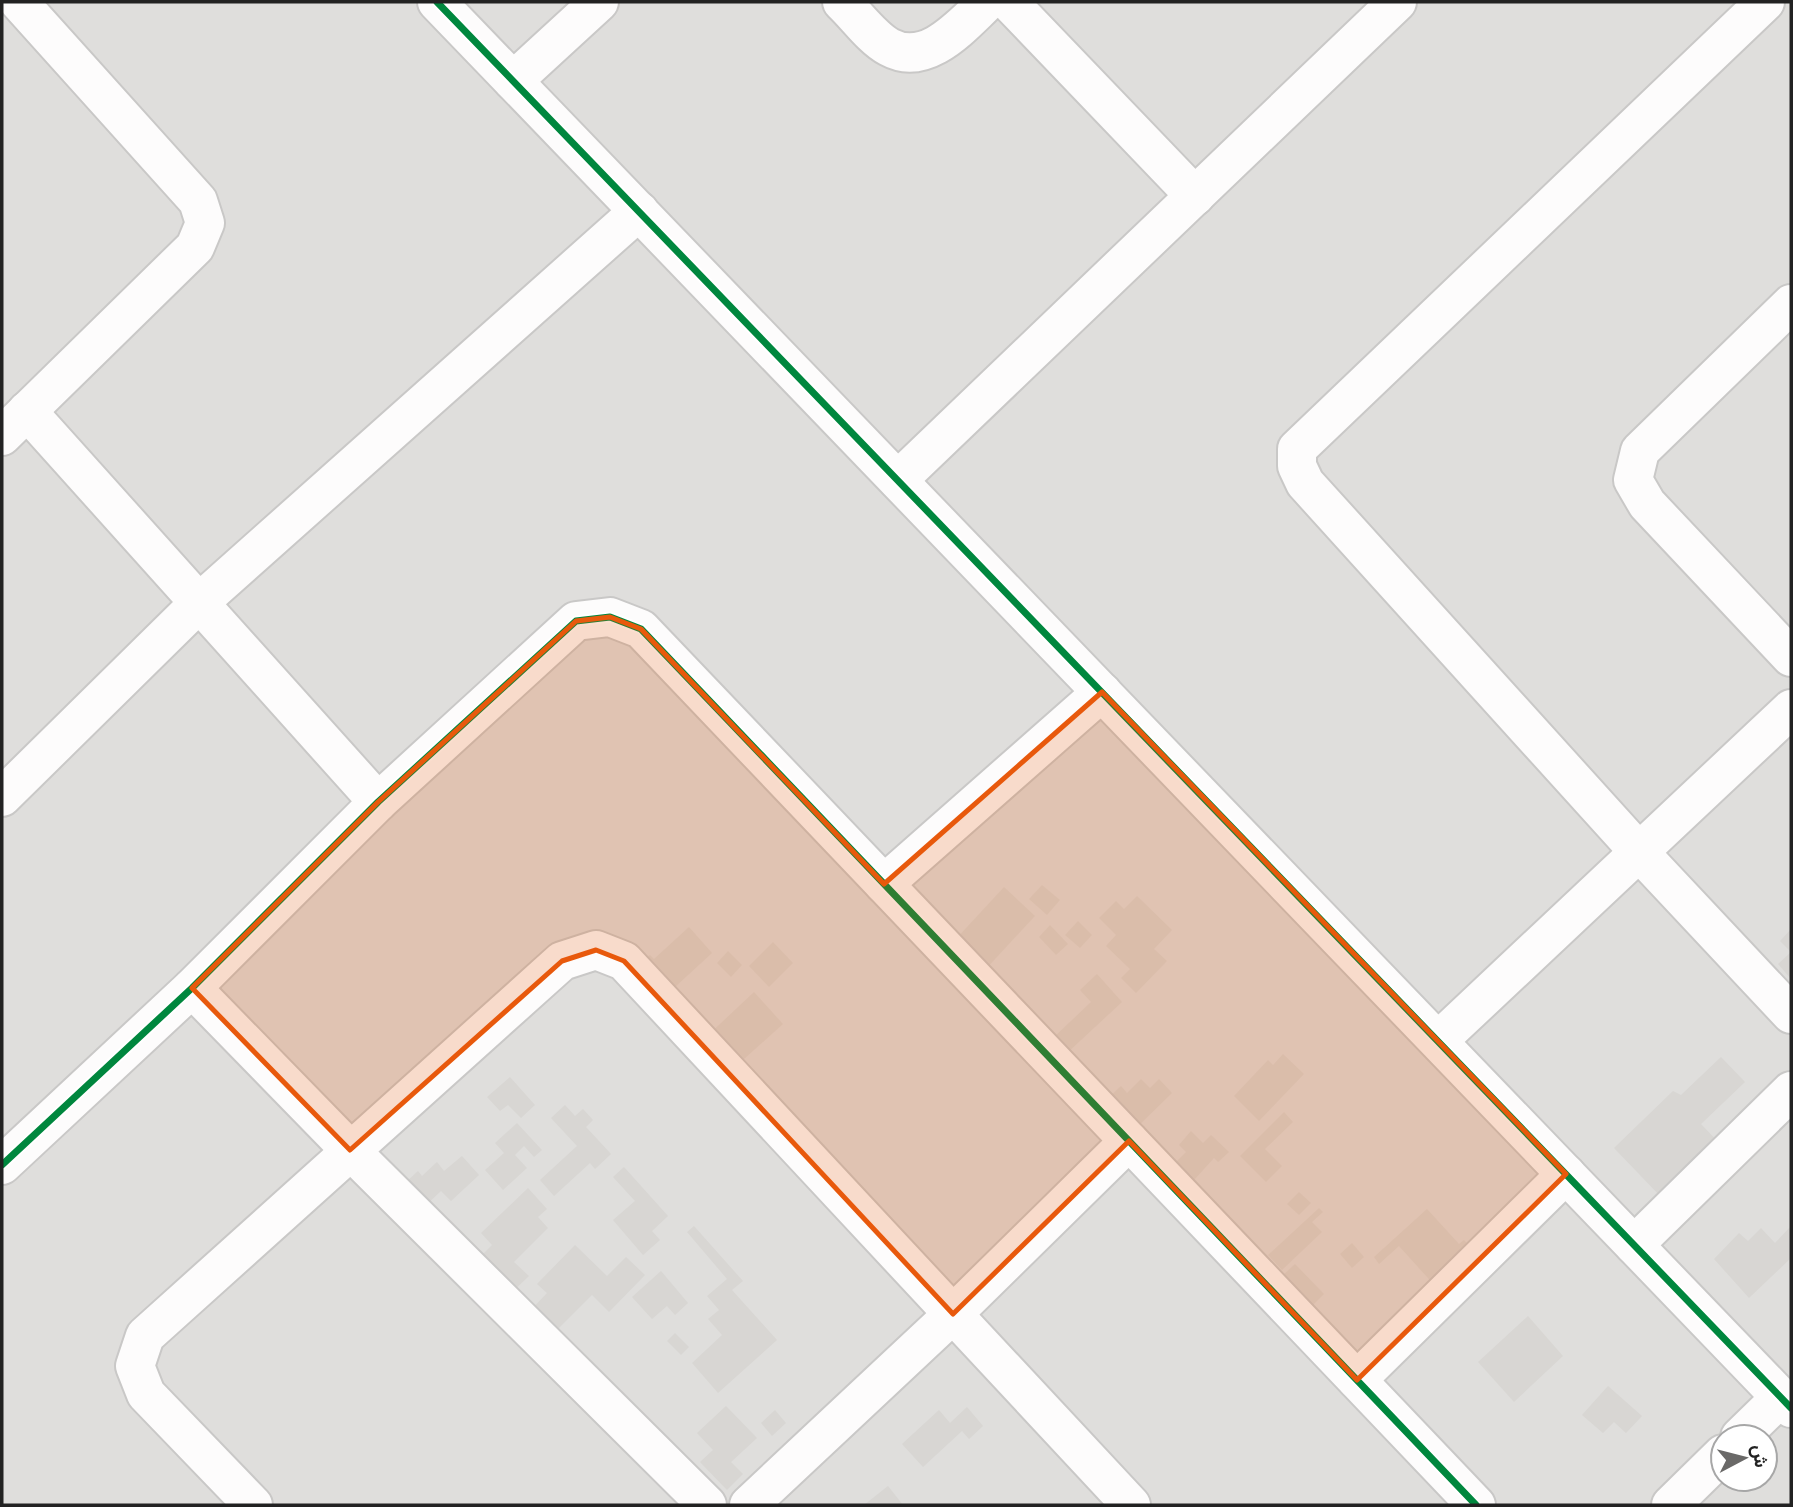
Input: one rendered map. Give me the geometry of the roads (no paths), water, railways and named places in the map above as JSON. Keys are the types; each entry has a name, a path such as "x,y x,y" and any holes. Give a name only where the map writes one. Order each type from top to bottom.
{"street":[{"path":"19,2 198,201 205,223 195,247 15,423 201,601 378,802"},
{"path":"437,2 1786,1402 1758,1423"},
{"path":"513,81 599,2"},
{"path":"842,2 890,48 909,51 929,50 945,41 987,2"},
{"path":"1009,2 1195,195"},
{"path":"898,480 1397,2"},
{"path":"1765,2 1297,449 1297,466 1304,483 1640,853 1791,1014"},
{"path":"2,797 201,601 639,211"},
{"path":"1791,304 1640,451 1633,480 1647,504 1791,657"},
{"path":"5,1154 192,988 378,802 576,621 610,617 641,629 1476,1505"},
{"path":"884,884 1102,692"},
{"path":"1439,1041 1791,709"},
{"path":"253,1505 146,1394 135,1366 145,1336 562,961 596,950 624,961 1131,1505"},
{"path":"192,988 350,1150 707,1505"},
{"path":"1634,1245 1791,1091"},
{"path":"749,1505 953,1314 1129,1141"},
{"path":"1357,1380 1566,1174"},
{"path":"1671,1505 1709,1468"}]}
